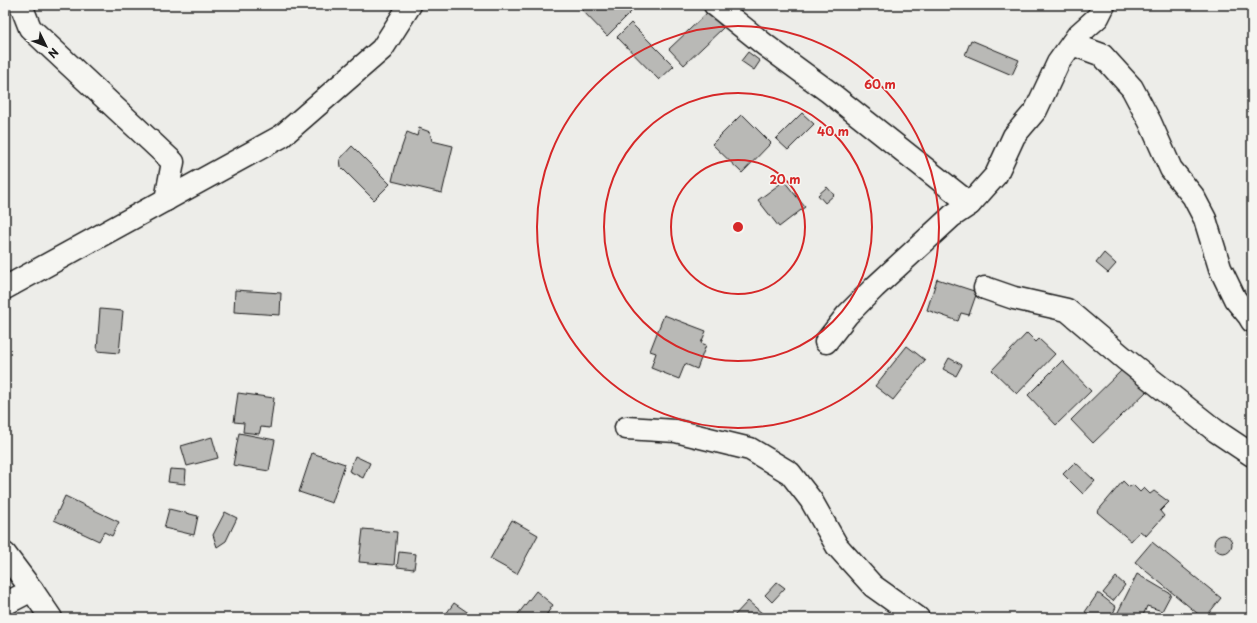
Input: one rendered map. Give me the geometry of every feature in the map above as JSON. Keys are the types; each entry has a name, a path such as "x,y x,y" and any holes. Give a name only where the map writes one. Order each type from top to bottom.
{"street":[{"path":"20,5 30,28 173,162 166,200"},
{"path":"5,288 282,136 382,49 410,5"},
{"path":"716,5 765,45 829,92 970,204"},
{"path":"826,342 847,315 952,216 970,204 996,175 1014,136 1036,110 1058,63 1078,35 1098,16 1104,5"},
{"path":"1072,44 1102,55 1132,88 1150,122 1171,169 1193,196 1205,220 1220,268 1235,299 1252,321"},
{"path":"985,288 1014,298 1067,310 1125,359 1216,431 1252,455"},
{"path":"626,428 676,431 750,450 790,473 811,500 837,546 873,586 918,618"},
{"path":"5,554 51,618"},
{"path":"5,604 32,590"}],"building":[{"path":"583,5 629,5 633,10 607,36 580,8"},
{"path":"709,11 723,28 684,65 669,49"},
{"path":"631,23 674,66 659,80 617,37"},
{"path":"971,40 1019,60 1012,75 965,55"},
{"path":"748,52 760,61 754,70 741,61"},
{"path":"802,113 814,124 788,150 776,139"},
{"path":"742,114 771,143 742,173 712,144"},
{"path":"419,128 430,132 432,141 453,146 442,193 392,181 407,132 417,136"},
{"path":"352,146 390,184 374,200 341,167 340,159"},
{"path":"784,181 805,207 779,227 758,200"},
{"path":"827,187 834,195 825,203 818,195"},
{"path":"1104,253 1116,264 1108,273 1096,263"},
{"path":"937,279 977,292 969,315 961,313 958,321 927,310"},
{"path":"235,290 281,293 280,315 234,312"},
{"path":"100,309 123,311 119,353 97,351"},
{"path":"664,315 706,331 701,343 706,345 697,369 685,364 679,379 651,368 656,353 650,351"},
{"path":"1027,333 1036,342 1039,339 1055,354 1017,394 992,370"},
{"path":"907,346 925,360 893,400 875,386"},
{"path":"949,358 962,365 956,376 943,369"},
{"path":"1062,361 1091,391 1056,425 1028,395"},
{"path":"1125,367 1148,390 1093,443 1071,420"},
{"path":"238,393 274,398 270,428 261,427 259,434 243,432 244,423 234,422"},
{"path":"239,433 275,440 269,471 233,465"},
{"path":"212,437 218,458 187,466 181,446"},
{"path":"312,453 345,464 332,503 299,492"},
{"path":"355,456 370,463 363,478 349,471"},
{"path":"1075,462 1095,481 1083,494 1063,474"},
{"path":"170,469 186,470 185,484 168,482"},
{"path":"1123,481 1129,487 1133,485 1140,492 1144,488 1150,494 1154,491 1169,502 1160,511 1164,516 1146,536 1140,531 1131,541 1097,512"},
{"path":"65,496 119,522 112,536 104,532 99,541 54,520"},
{"path":"169,509 198,516 194,535 164,528"},
{"path":"225,512 237,518 226,541 217,547 213,535"},
{"path":"512,520 538,535 517,574 490,559"},
{"path":"363,529 397,532 394,565 359,562"},
{"path":"1219,535 1227,535 1232,540 1230,551 1227,553 1219,553 1214,548 1214,540"},
{"path":"1152,542 1221,598 1205,618 1203,618 1135,562"},
{"path":"399,552 416,554 414,569 397,567"},
{"path":"1137,574 1171,594 1162,611 1147,606 1142,618 1115,618"},
{"path":"1116,577 1125,585 1113,601 1103,593"},
{"path":"777,582 785,588 772,602 765,595"},
{"path":"536,591 553,605 544,618 515,618"},
{"path":"1098,593 1116,607 1111,618 1094,618 1085,612"},
{"path":"748,601 763,614 759,618 732,618"},
{"path":"454,603 476,618 443,618"},
{"path":"548,614 553,618 545,618"}]}
